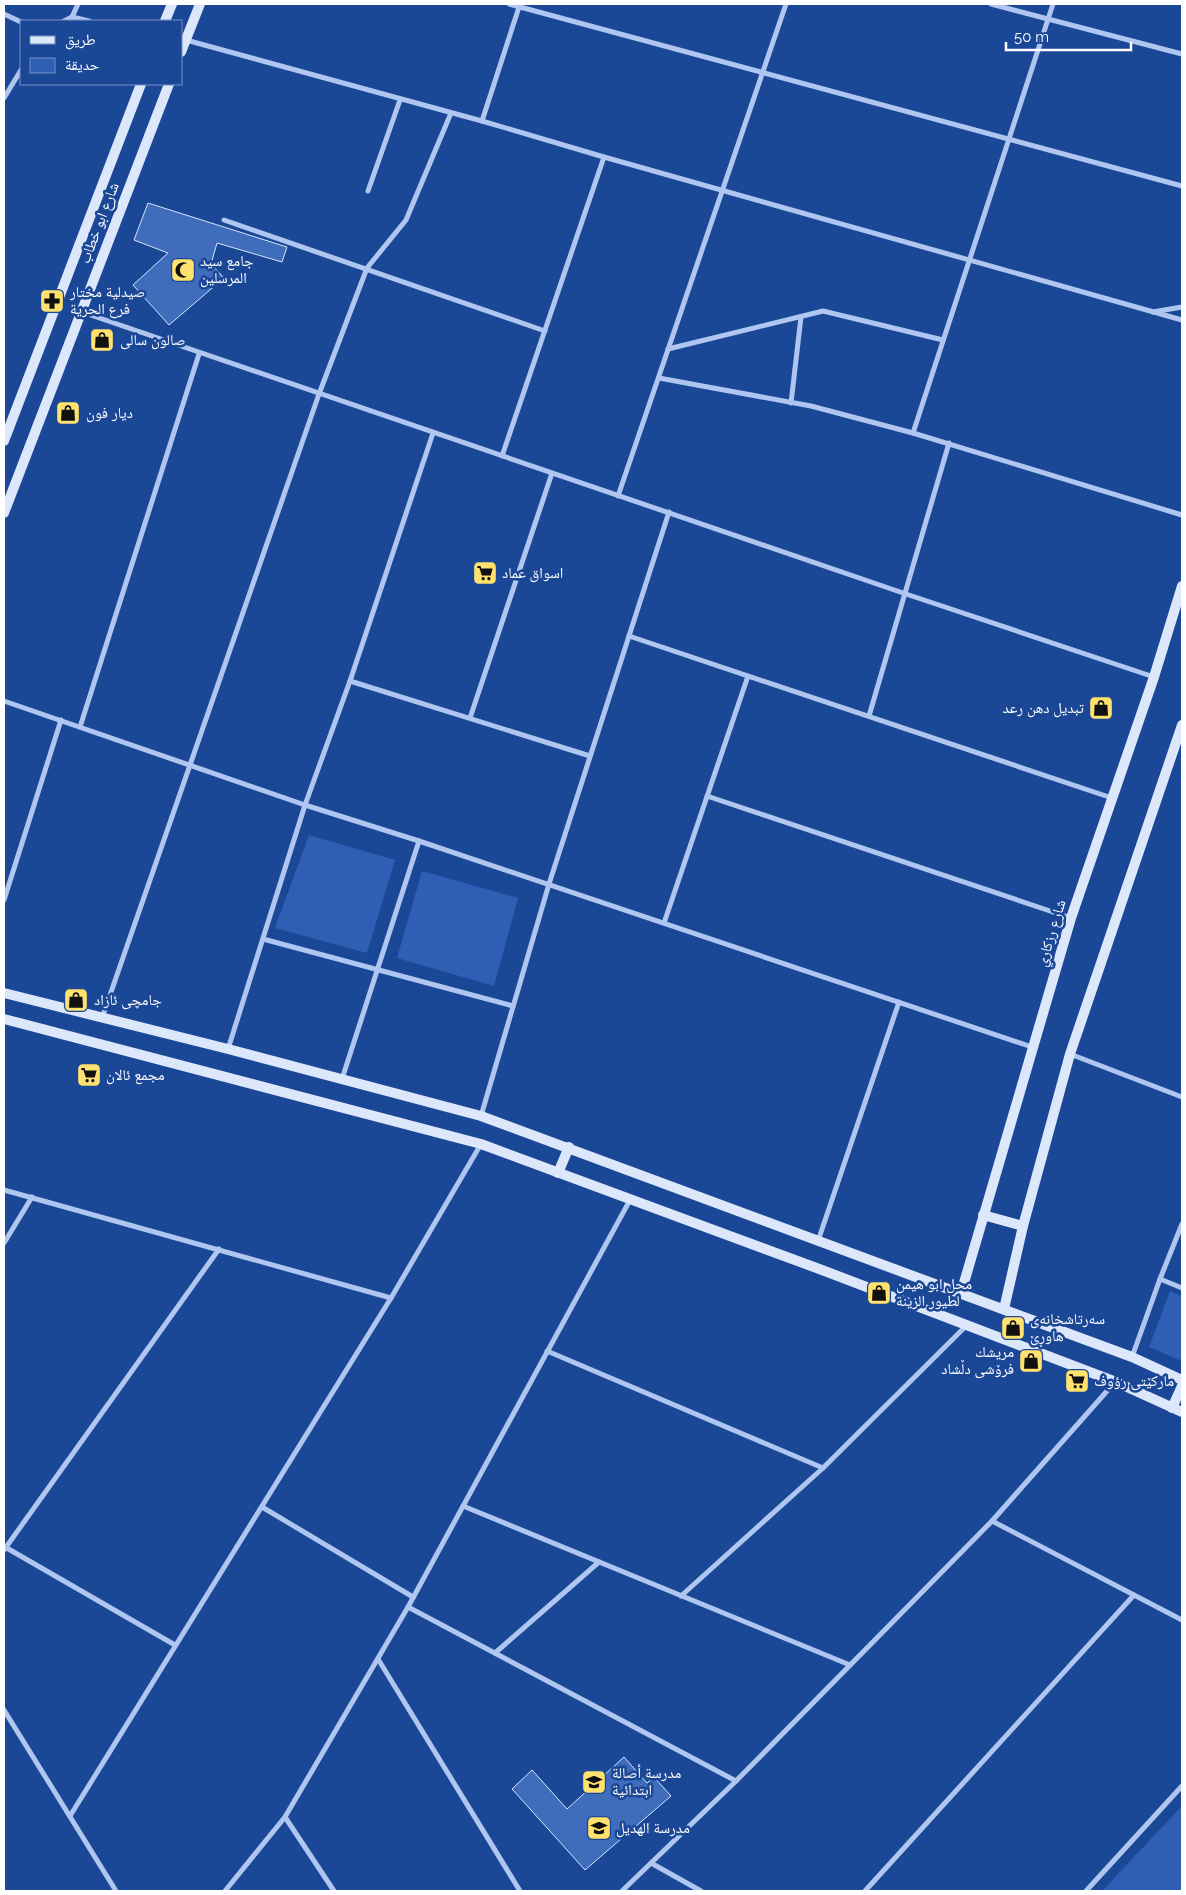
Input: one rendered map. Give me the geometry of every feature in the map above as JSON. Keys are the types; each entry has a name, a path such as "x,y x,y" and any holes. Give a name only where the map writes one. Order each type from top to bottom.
{"street":[{"path":"66,20 72,17 78,4"},
{"path":"165,20 172,4"},
{"path":"182,50 200,4"},
{"path":"509,4 519,5 762,73 1182,186"},
{"path":"618,496 786,4"},
{"path":"991,4 1182,54"},
{"path":"913,433 1052,4"},
{"path":"482,121 519,5"},
{"path":"4,14 20,22"},
{"path":"72,17 85,20"},
{"path":"186,40 482,121 1182,320"},
{"path":"4,98 20,72"},
{"name":"شارع ابو خطاب","path":"4,441 141,85"},
{"name":"شارع ابو خطاب","path":"4,513 169,85"},
{"path":"368,191 400,100"},
{"path":"102,1018 189,763 319,394 367,268 406,220 451,113"},
{"path":"502,456 604,157"},
{"path":"224,220 545,331"},
{"path":"1151,312 1182,307"},
{"path":"668,349 823,310 943,340"},
{"path":"81,312 199,354 906,594 1154,676"},
{"path":"791,403 801,317"},
{"path":"80,727 199,354"},
{"path":"658,378 791,403 913,433 1182,515"},
{"path":"228,1049 305,805 350,681 433,433"},
{"path":"869,716 949,443"},
{"path":"470,718 552,473"},
{"path":"481,1116 549,884 669,512"},
{"name":"شارع رزكاري","path":"961,1293 1071,918 1154,676 1182,586"},
{"path":"629,636 1112,798"},
{"path":"664,923 748,676"},
{"path":"350,681 590,756"},
{"path":"4,701 189,763 305,805 549,884 1032,1047"},
{"path":"4,900 61,720"},
{"path":"1004,1309 1070,1054 1182,725"},
{"path":"708,796 1071,918"},
{"path":"342,1079 419,841"},
{"path":"263,939 513,1006"},
{"path":"4,993 228,1049 481,1116 1132,1357 1182,1380"},
{"path":"818,1241 899,1002"},
{"path":"4,1019 481,1144 967,1325 1116,1382 1177,1410 1182,1386"},
{"path":"1070,1054 1182,1097"},
{"path":"70,1816 391,1298 481,1144"},
{"path":"558,1173 569,1147"},
{"path":"4,1190 391,1298"},
{"path":"4,1243 32,1198"},
{"path":"225,1891 285,1817 378,1659 630,1200"},
{"path":"983,1215 1024,1226"},
{"path":"1132,1357 1182,1224"},
{"path":"175,1645 5,1548 219,1249"},
{"path":"1160,1279 1182,1288"},
{"path":"681,1596 823,1468 967,1325"},
{"path":"547,1351 823,1468"},
{"path":"622,1891 736,1781 992,1520 1116,1382"},
{"path":"262,1506 413,1598"},
{"path":"463,1506 850,1666"},
{"path":"992,1520 1182,1620"},
{"path":"495,1653 599,1562"},
{"path":"865,1891 1134,1595"},
{"path":"408,1607 736,1781"},
{"path":"378,1659 520,1891"},
{"path":"4,1710 116,1891"},
{"path":"1086,1891 1182,1786"},
{"path":"285,1817 334,1891"},
{"path":"651,1863 701,1891"}],"green space":[{"path":"309,835 395,860 367,953 275,928"},
{"path":"422,871 518,898 494,986 397,958"},
{"path":"1170,1291 1182,1296 1182,1361 1149,1347"},
{"path":"1182,1806 1182,1891 1102,1891"}],"building":[{"name":"جامع سيد المرسلين","path":"148,203 287,247 282,262 217,243 211,264 224,278 169,325 133,285 168,253 134,240"},
{"path":"624,1757 647,1783 654,1777 671,1796 585,1870 512,1789 532,1770 567,1809"}],"place":[{"name":"جامع سيد المرسلين","path":"183,270"},
{"name":"صيدلية مختار فرع الحرية","path":"52,301"},
{"name":"صالون سالى","path":"102,340"},
{"name":"ديار فون","path":"68,413"},
{"name":"اسواق عماد","path":"485,573"},
{"name":"تبديل دهن رعد","path":"1101,708"},
{"name":"جامچی ئازاد","path":"76,1000"},
{"name":"مجمع ئالان","path":"89,1075"},
{"name":"محل ابو هيمن لطيور الزينة","path":"879,1293"},
{"name":"سەرتاشخانەى ھاوڕێ","path":"1013,1328"},
{"name":"مريشك فرۆشى دڵشاد","path":"1031,1361"},
{"name":"ماركێتى رؤوف","path":"1077,1381"},
{"name":"مدرسة أصالة ابتدائية","path":"594,1782"},
{"name":"مدرسة الهديل","path":"599,1828"}]}
